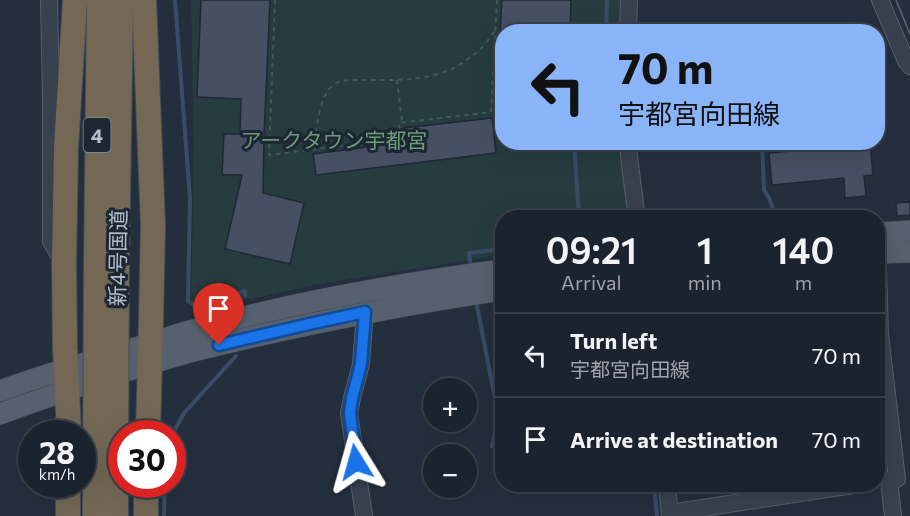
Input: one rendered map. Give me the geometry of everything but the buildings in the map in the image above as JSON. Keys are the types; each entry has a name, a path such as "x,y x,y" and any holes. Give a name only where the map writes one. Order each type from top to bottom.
{"highway":[{"path":"68,420 64,264 66,148 75,0"},
{"name":"新4号国道","path":"99,0 106,266 106,471 116,516"},
{"name":"新4号国道","path":"106,266 121,0"},
{"path":"144,0 153,225 148,420"},
{"name":"新4号国道","path":"95,516 106,471"},
{"path":"64,514 66,498"},
{"path":"146,498 146,516"}],"main road":[{"path":"885,233 910,231"},
{"path":"885,253 910,252"},
{"path":"150,354 187,332 276,310 338,296 495,271"},
{"path":"0,391 67,379 150,354 192,351 365,312 495,291"},
{"path":"0,414 67,379"}],"street":[{"path":"49,0 51,241 64,264"},
{"path":"628,24 629,0"},
{"path":"880,0 910,66"},
{"path":"629,150 637,210"},
{"path":"364,516 350,413 361,364 365,312"},
{"path":"885,390 893,480 893,516"},
{"path":"668,492 670,514 809,492"}],"path":[{"path":"275,0 269,155 401,138 399,123 491,112 495,46"},
{"path":"496,24 497,0"},
{"path":"313,150 322,101 333,84 347,80 397,80 435,76 458,67 479,51 495,31"},
{"path":"397,80 402,123"}],"green space":[{"name":"アークタウン宇都宮","path":"191,0 622,0 621,24 495,24 495,150 622,150 629,210 495,210 495,256 313,285 199,311 191,307 194,144"}],"waterway":[{"path":"175,0 190,198 188,301 194,305 245,291 245,296"},
{"path":"606,24 607,0"},
{"path":"575,150 578,210"},
{"path":"762,150 764,190 773,210"},
{"path":"470,262 469,253 495,250"},
{"path":"477,306 495,398"},
{"path":"180,420 236,356"},
{"path":"495,434 492,446 495,445"},
{"path":"655,492 657,516"},
{"path":"164,516 165,498"}],"tram line":[{"path":"896,0 910,34"}],"route":[{"path":"219,345 365,312 361,364 350,413 356,462"}]}
